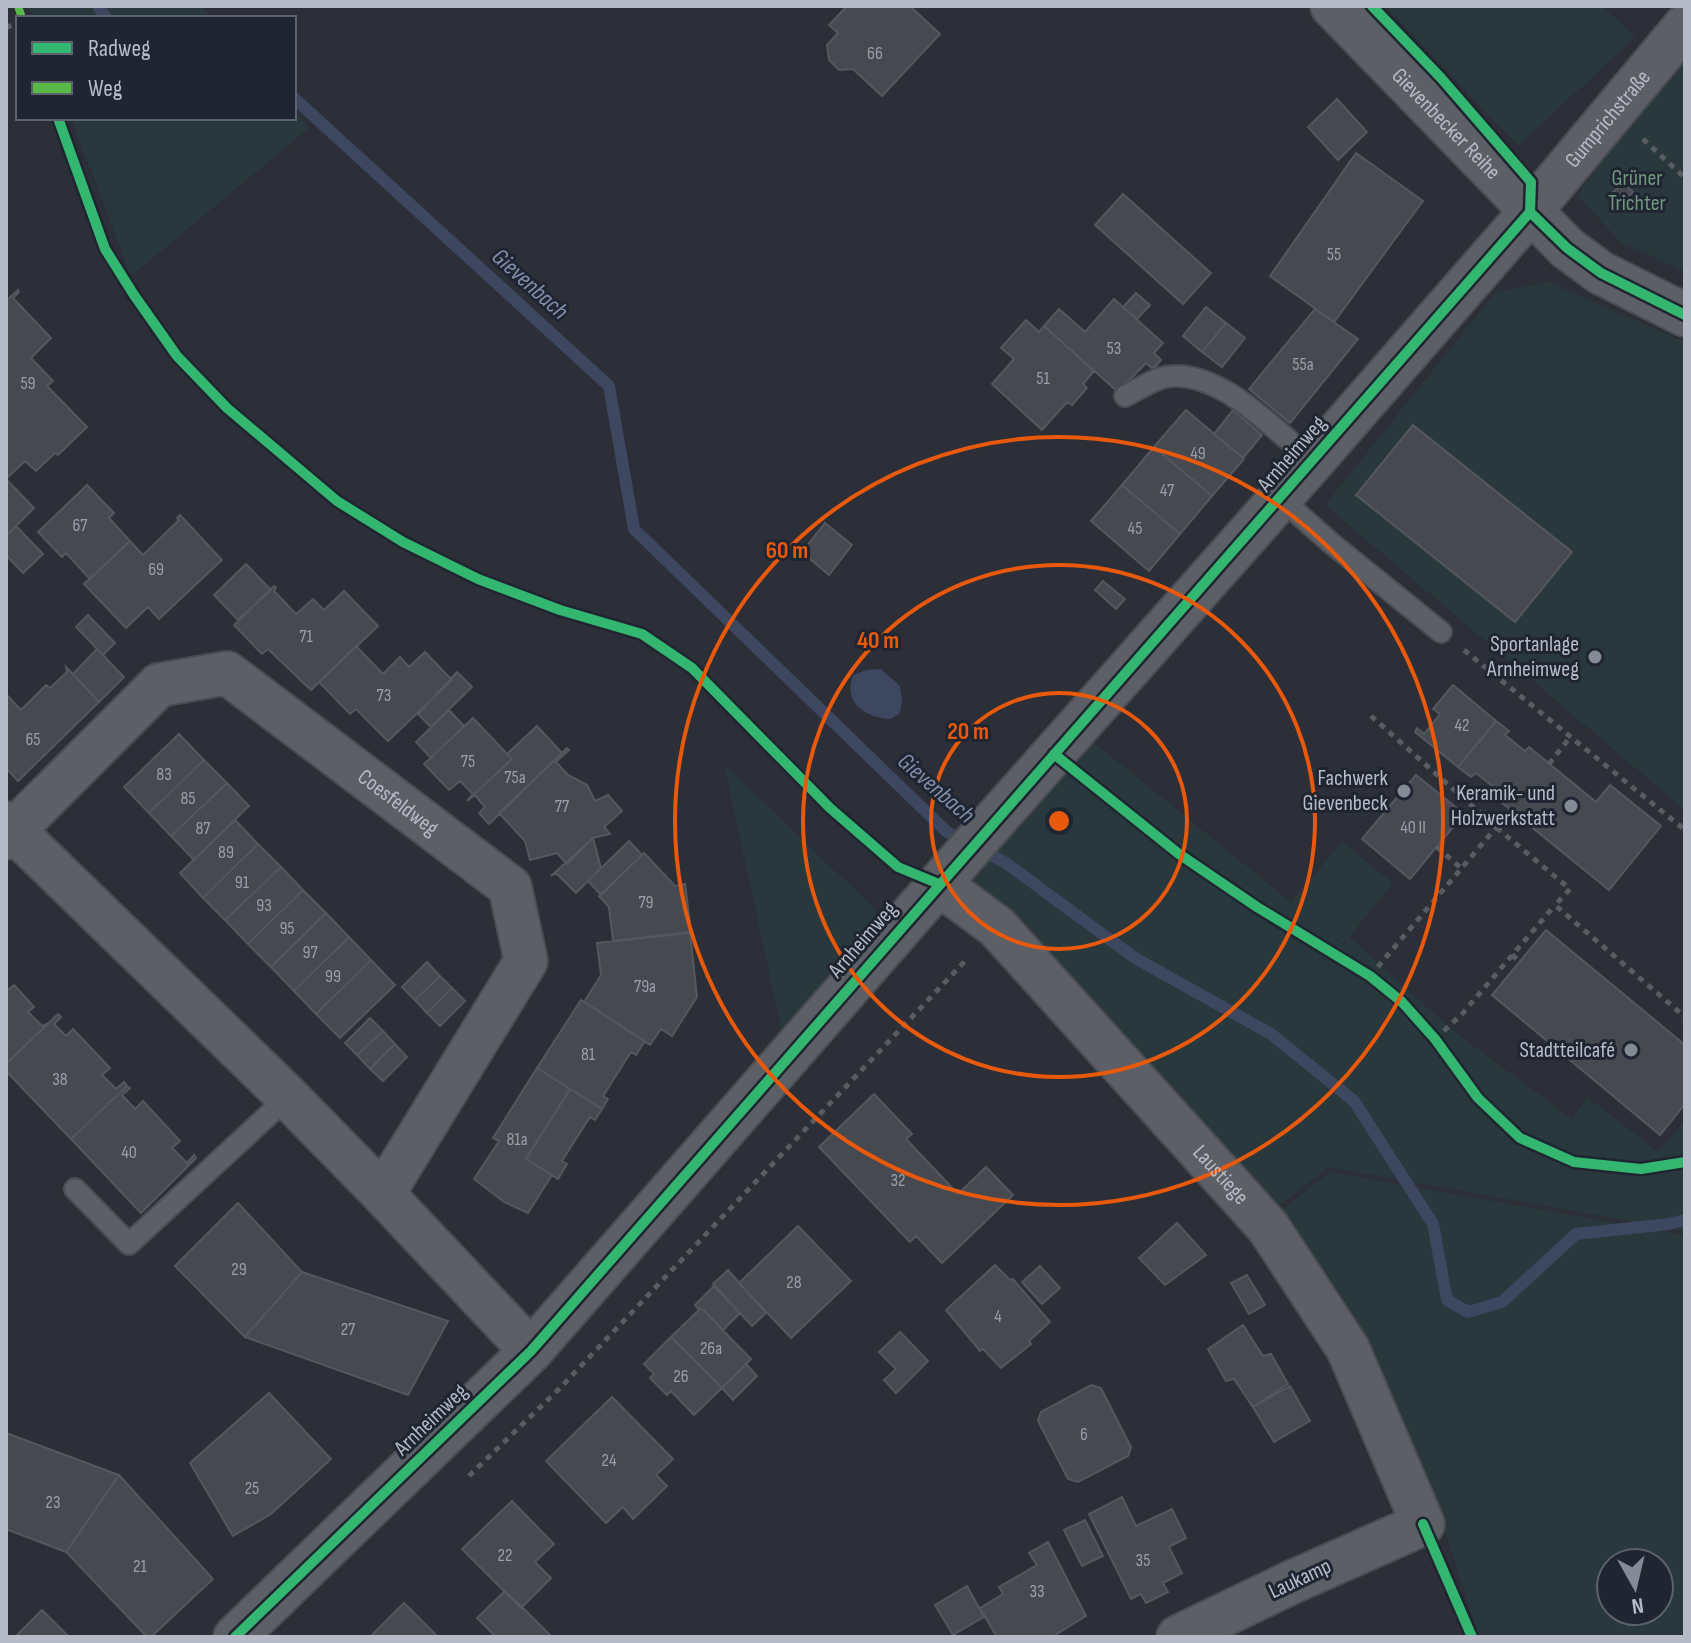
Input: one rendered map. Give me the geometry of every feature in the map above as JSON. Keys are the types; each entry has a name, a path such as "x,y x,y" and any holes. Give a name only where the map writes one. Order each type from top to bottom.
{"street":[{"name":"Gievenbecker Reihe","path":"1332,6 1567,248 1601,273 1685,315"},
{"name":"Gumprichstraße","path":"1530,212 1685,26"},
{"name":"Arnheimweg","path":"235,1637 531,1351 1530,212"},
{"name":"Coesfeldweg","path":"383,1194 526,961 510,887 227,673 159,685 8,831 288,1097 531,1351"},
{"name":"Laustiege","path":"944,878 997,927 1268,1227 1348,1349 1423,1524"},
{"name":"Laukamp","path":"1178,1637 1423,1524"}],"lane":[{"path":"1125,396 1163,378 1193,376 1222,387 1313,461"},
{"name":"Arnheimweg","path":"1280,498 1441,632"},
{"path":"75,1189 129,1244 288,1097"}],"path":[{"path":"1612,111 1685,178"},
{"path":"1441,632 1685,830"},
{"path":"1371,716 1570,889 1462,1014 1435,1039"},
{"path":"1549,764 1571,736"},
{"path":"1370,976 1511,810"},
{"path":"1437,847 1462,869"},
{"path":"1555,905 1685,1017"},
{"path":"459,1485 572,1376 997,927"},
{"path":"1512,955 1520,962"}],"green space":[{"path":"28,6 201,6 210,16 32,16"},
{"path":"1386,6 1602,6 1635,37 1518,146"},
{"name":"Grüner Trichter","path":"1685,45 1685,271 1623,244 1577,196"},
{"path":"296,113 309,128 131,276 72,120 296,120"},
{"name":"Sportanlage Arnheimweg","path":"1548,282 1685,342 1685,810 1325,505 1495,293"},
{"path":"1091,740 1344,945 1348,938 1343,943 1291,902 1342,842 1393,883 1349,937 1450,1028 1572,1119 1587,1097 1658,1152 1685,1120 1685,1231 1329,1167 1273,1210 950,900"},
{"path":"724,764 883,917 782,1032"},
{"path":"1330,1172 1685,1235 1685,1637 1479,1637 1440,1515 1276,1214"}],"water":[{"path":"881,669 900,686 900,713 891,719 865,712 858,707 851,694 853,675"}],"building":[{"path":"847,6 910,6 940,34 882,96 853,69 839,70 829,60 827,45 838,33 829,25"},
{"path":"1337,99 1367,132 1338,160 1308,127"},
{"path":"1356,153 1423,201 1334,322 1270,276"},
{"path":"1623,183 1633,192 1620,205 1610,195"},
{"path":"1123,194 1211,273 1183,304 1095,225"},
{"path":"18,290 13,298 51,338 31,358 53,381 47,386 87,427 36,471 25,461 6,479 6,301"},
{"path":"1136,293 1150,305 1137,319 1123,307"},
{"path":"1114,299 1163,343 1154,353 1161,360 1153,369 1146,363 1118,392 1044,326 1059,309 1085,332"},
{"path":"1206,307 1226,323 1202,352 1183,336"},
{"path":"1315,309 1358,339 1290,423 1249,389"},
{"path":"1026,320 1039,332 1044,326 1094,371 1083,384 1087,388 1072,405 1067,402 1042,430 992,384 1014,359 1001,348"},
{"path":"1226,323 1245,338 1222,367 1202,352"},
{"path":"1186,410 1244,459 1212,496 1154,447"},
{"path":"1233,410 1262,435 1243,458 1214,434"},
{"path":"1413,425 1572,552 1515,622 1356,495"},
{"path":"1154,447 1212,496 1180,534 1122,485"},
{"path":"6,479 34,508 6,536"},
{"path":"87,485 114,513 109,518 130,541 90,579 66,553 62,557 38,532"},
{"path":"1122,485 1180,534 1149,571 1091,521"},
{"path":"180,515 222,560 159,619 148,607 126,628 84,584 130,541 143,555 179,520"},
{"path":"825,523 852,545 829,575 802,552"},
{"path":"16,526 43,554 23,573 6,555 6,536"},
{"path":"246,564 271,590 238,620 214,595"},
{"path":"1103,581 1125,599 1116,609 1095,590"},
{"path":"274,586 274,591 296,614 313,599 324,610 344,591 378,626 311,690 268,649 262,654 234,625"},
{"path":"88,615 115,643 103,655 76,627"},
{"path":"356,646 383,674 400,657 409,667 425,652 452,680 388,741 356,709 350,714 319,682"},
{"path":"97,649 124,677 99,702 73,674"},
{"path":"66,667 99,702 18,781 6,768 6,694 21,710 46,685 50,688 67,672"},
{"path":"457,672 472,687 431,727 418,714"},
{"path":"1453,685 1496,721 1458,767 1415,732 1417,728 1424,734 1440,714 1433,709"},
{"path":"449,710 464,726 431,758 416,742"},
{"path":"473,718 512,759 467,801 473,794 460,781 449,790 424,764"},
{"name":"Keramik- und Holzwerkstatt","path":"1496,721 1509,731 1505,735 1525,751 1529,747 1596,802 1610,785 1661,826 1609,890 1491,794 1496,789 1476,773 1471,777 1458,767"},
{"path":"537,726 562,753 489,824 479,813 485,807 475,795 467,801 512,759 507,754"},
{"path":"179,734 204,760 149,813 124,787"},
{"path":"567,748 569,750 556,762 568,775 587,785 595,801 608,795 622,811 604,827 610,834 593,838 567,864 557,853 530,860 525,841 499,813"},
{"path":"204,760 227,783 171,836 149,813"},
{"path":"1416,775 1464,814 1410,879 1362,839"},
{"path":"227,783 249,806 194,860 171,836"},
{"path":"235,820 258,844 203,898 180,873"},
{"path":"593,838 601,868 576,893 556,873 551,876"},
{"path":"629,841 642,855 601,895 588,881"},
{"path":"258,844 281,867 225,920 203,898"},
{"path":"644,853 675,886 685,884 691,932 613,941 609,907 599,896"},
{"path":"281,867 303,890 248,944 225,920"},
{"path":"303,890 326,913 271,967 248,944"},
{"path":"326,913 349,937 294,991 271,967"},
{"path":"1546,930 1685,1045 1685,1104 1660,1135 1492,995"},
{"path":"690,933 697,997 672,1036 661,1029 650,1045 584,1002 601,975 597,943"},
{"path":"349,937 371,960 316,1014 294,991"},
{"path":"371,960 395,985 340,1038 316,1014"},
{"path":"427,962 440,976 415,1000 402,987"},
{"path":"440,976 452,988 427,1013 415,1000"},
{"path":"14,985 34,1007 28,1012 42,1026 49,1023 6,1064 6,988 8,990"},
{"path":"452,988 465,1001 440,1026 427,1013"},
{"path":"581,1000 645,1041 636,1055 631,1052 603,1096 608,1099 602,1109 537,1068"},
{"path":"58,1014 61,1017 54,1024 66,1036 73,1029 110,1068 102,1075 116,1089 124,1082 127,1086 71,1139 6,1071 6,1064"},
{"path":"370,1018 383,1031 357,1055 345,1043"},
{"path":"383,1031 395,1044 370,1069 357,1055"},
{"path":"395,1044 407,1057 383,1081 370,1069"},
{"path":"537,1068 570,1089 526,1159 552,1175 528,1213 504,1202 474,1179 499,1141 493,1138"},
{"path":"127,1086 130,1088 122,1095 135,1109 143,1101 180,1141 172,1148 187,1163 194,1155 196,1158 141,1213 71,1139"},
{"path":"570,1089 602,1109 595,1120 590,1117 562,1161 567,1164 558,1179 526,1159"},
{"path":"874,1094 912,1134 906,1139 958,1194 986,1167 1013,1195 942,1263 916,1236 910,1242 819,1147"},
{"path":"238,1203 302,1272 245,1337 175,1266"},
{"path":"1177,1223 1206,1255 1165,1285 1139,1258"},
{"path":"798,1226 851,1281 791,1338 739,1283"},
{"path":"995,1265 1010,1280 1013,1279 1050,1322 1029,1341 1031,1344 1001,1368 983,1349 980,1351 946,1310"},
{"path":"1040,1266 1060,1288 1042,1304 1022,1282"},
{"path":"728,1270 766,1313 752,1326 713,1284"},
{"path":"302,1272 448,1321 408,1395 245,1337"},
{"path":"1247,1275 1265,1305 1249,1314 1231,1283"},
{"path":"714,1286 740,1313 723,1330 695,1305"},
{"path":"701,1308 751,1359 722,1388 671,1337"},
{"path":"1243,1325 1263,1356 1271,1354 1288,1384 1253,1407 1234,1379 1226,1381 1208,1349"},
{"path":"900,1332 928,1361 896,1393 884,1380 896,1369 879,1352"},
{"path":"671,1337 722,1388 694,1415 671,1391 667,1395 650,1378 654,1374 644,1364"},
{"path":"746,1364 757,1376 733,1400 722,1388"},
{"path":"1091,1385 1101,1388 1131,1447 1128,1456 1078,1482 1068,1479 1038,1421 1041,1412"},
{"path":"1290,1386 1310,1421 1274,1442 1253,1407"},
{"path":"269,1393 331,1459 271,1514 233,1536 190,1463"},
{"path":"612,1397 673,1459 656,1475 667,1486 633,1519 623,1507 606,1523 546,1461"},
{"path":"6,1433 119,1475 66,1552 6,1529"},
{"path":"119,1475 213,1579 151,1637 147,1637 66,1552"},
{"path":"1122,1497 1136,1526 1172,1509 1186,1538 1169,1547 1182,1573 1163,1583 1168,1592 1146,1603 1141,1594 1131,1599 1089,1514"},
{"path":"512,1501 554,1544 535,1562 551,1578 521,1608 462,1549"},
{"path":"1085,1520 1103,1556 1082,1566 1064,1530"},
{"path":"1048,1542 1086,1616 1052,1637 997,1637 980,1608 1003,1594 999,1587 1037,1565 1029,1553"},
{"path":"967,1586 984,1617 953,1635 935,1605"},
{"path":"505,1591 552,1637 496,1637 477,1618"},
{"path":"404,1603 438,1637 370,1637"},
{"path":"42,1610 69,1637 15,1637"}],"waterway":[{"name":"Gievenbach","path":"98,6 105,16"},
{"name":"Gievenbach","path":"296,100 609,386 634,529 947,832 1006,863 1135,958 1271,1034 1354,1101 1433,1224 1447,1300 1468,1312 1502,1302 1576,1234 1685,1220"}],"marked path":[{"path":"18,6 21,16"}],"cycle path":[{"path":"1372,6 1441,78 1531,182 1530,212"},
{"path":"59,120 105,249 177,356 227,408 337,501 403,542 478,579 560,610 642,634 692,668 830,808 898,867 939,884"},
{"path":"1530,212 1567,248 1601,273 1685,315"},
{"path":"235,1637 531,1351 1530,212"},
{"path":"1054,754 1179,854 1257,907 1370,976 1402,1002 1435,1039 1478,1098 1520,1138 1574,1162 1641,1169 1685,1162"},
{"path":"1423,1524 1472,1637"}],"place":[{"name":"Sportanlage Arnheimweg","path":"1595,657"},
{"name":"Fachwerk Gievenbeck","path":"1404,791"},
{"name":"Keramik- und Holzwerkstatt","path":"1571,806"},
{"name":"Stadtteilcafé","path":"1631,1050"}]}
